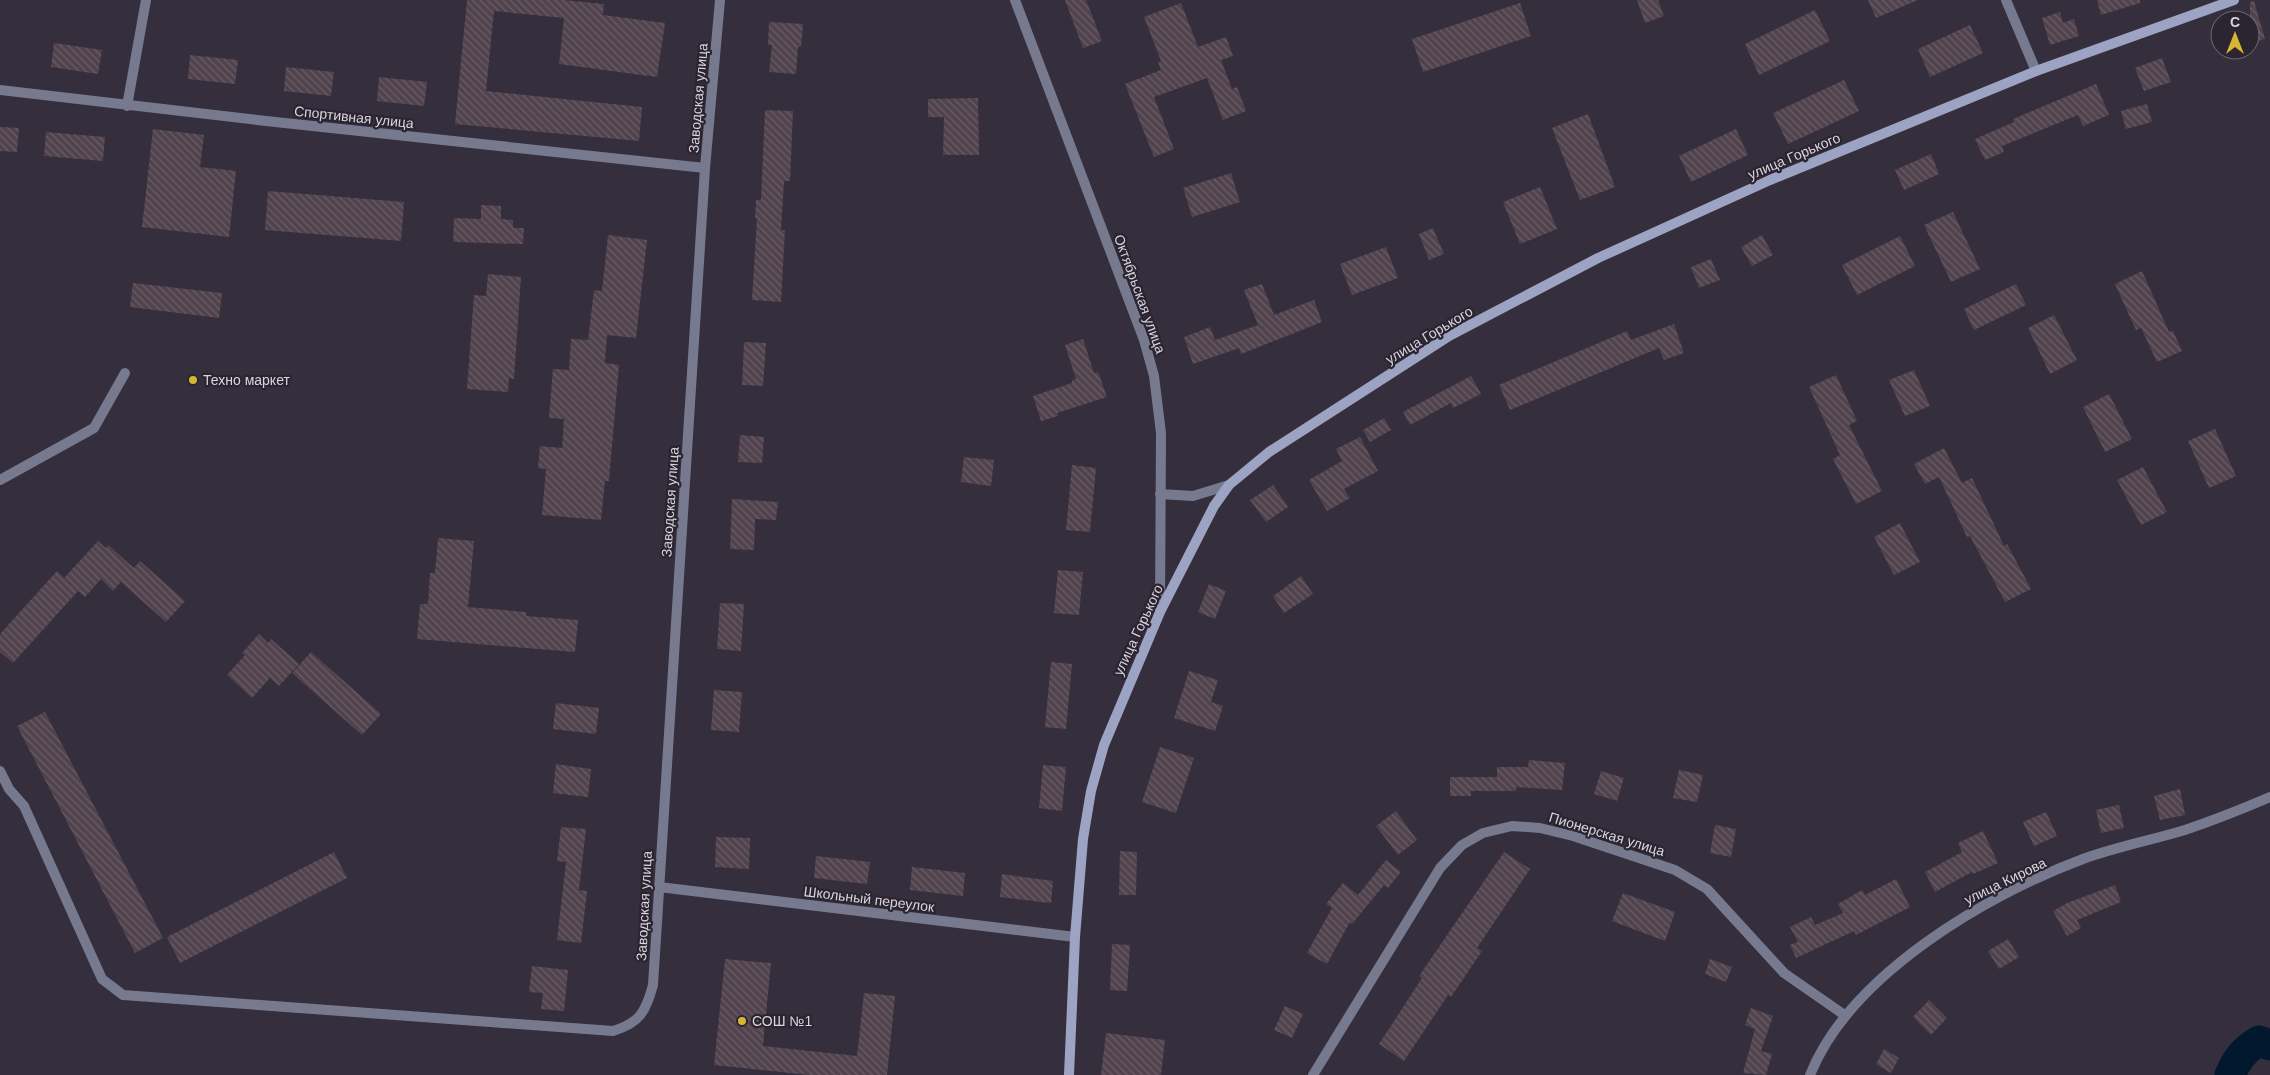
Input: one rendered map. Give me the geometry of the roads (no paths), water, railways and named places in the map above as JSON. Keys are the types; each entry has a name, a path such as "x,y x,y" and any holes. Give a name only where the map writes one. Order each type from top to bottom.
{"main road":[{"name":"улица Горького","path":"1069,1075 1083,839 1091,791 1104,745 1160,612 1214,506 1229,485 1269,452 1449,336 1598,258 1770,180 2036,70 2234,0"}],"street":[{"path":"127,106 146,0"},
{"name":"Заводская улица","path":"0,771 9,789 24,806 102,979 123,995 613,1031 626,1027 639,1018 648,1006 653,985 705,168 720,0"},
{"name":"Октябрьская улица","path":"1015,0 1144,340 1154,376 1161,433 1160,612"},
{"path":"2006,0 2036,70"},
{"name":"Спортивная улица","path":"0,90 127,106 705,168"},
{"path":"0,480 94,428 125,373"},
{"path":"1160,494 1193,496 1229,485"},
{"name":"улица Кирова","path":"1810,1075 1826,1045 1846,1016 1871,988 1911,952 1955,921 2024,884 2084,859 2185,830 2237,812 2270,797"},
{"name":"Пионерская улица","path":"1313,1075 1440,868 1462,845 1483,833 1512,826 1540,828 1573,836 1675,870 1707,889 1784,974 1846,1016"},
{"name":"Школьный переулок","path":"659,887 1076,938"}],"waterway":[{"path":"2230,1075 2235,1064 2254,1044 2259,1041 2270,1045"}],"place":[{"name":"Техно маркет","path":"193,380"},
{"name":"СОШ №1","path":"742,1021"}]}
